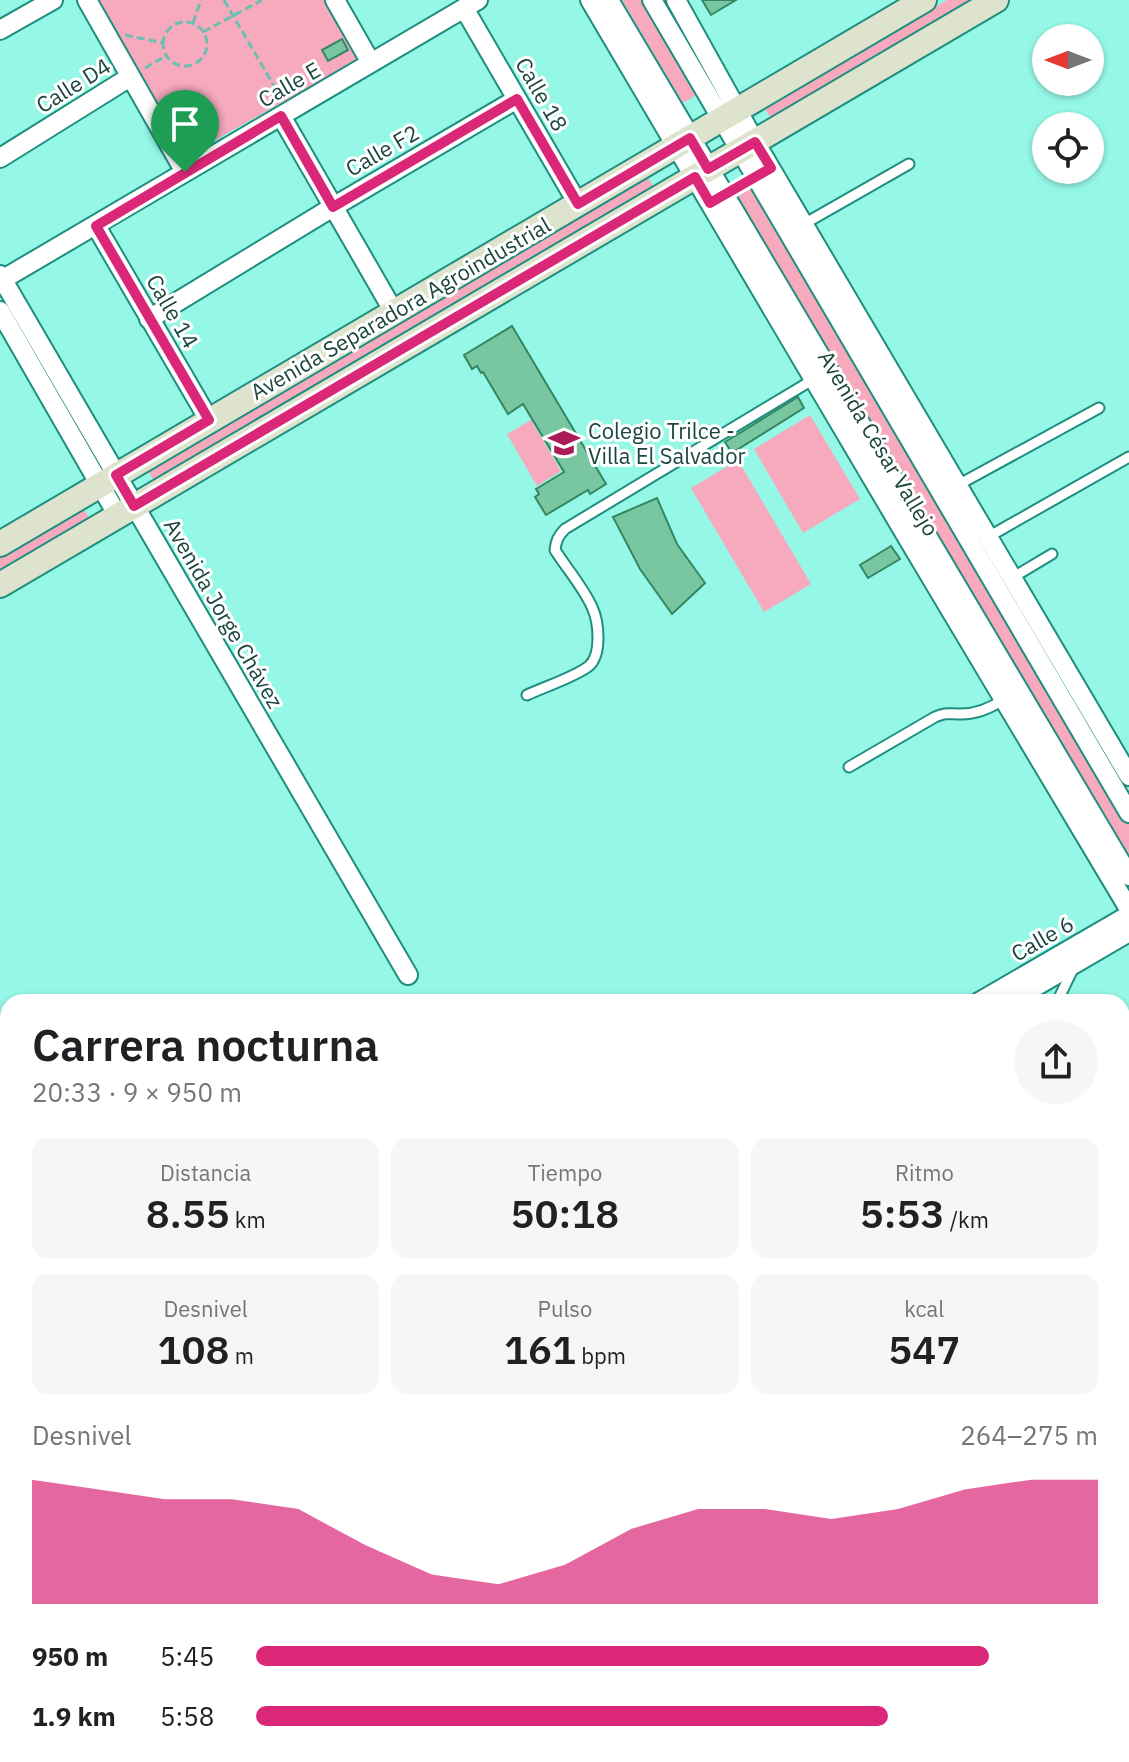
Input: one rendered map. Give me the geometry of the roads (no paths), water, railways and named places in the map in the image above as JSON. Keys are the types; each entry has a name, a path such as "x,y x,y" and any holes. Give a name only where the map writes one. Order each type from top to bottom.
{"street":[{"path":"0,30 53,0"},
{"path":"87,0 185,172"},
{"path":"335,0 371,63"},
{"name":"Avenida César Vallejo","path":"590,0 683,142 1129,876"},
{"name":"Avenida César Vallejo","path":"609,0 683,142"},
{"name":"Avenida César Vallejo","path":"652,0 748,146 1129,813"},
{"name":"Avenida César Vallejo","path":"676,0 729,115"},
{"name":"Avenida Separadora Agroindustrial","path":"3,535 108,480 924,0"},
{"name":"Avenida Separadora Agroindustrial","path":"0,585 996,0"},
{"name":"Calle E","path":"1,279 471,4"},
{"name":"Calle 18","path":"471,4 517,99 578,204"},
{"name":"Calle D4","path":"0,158 130,77"},
{"name":"Calle F2","path":"149,319 517,99"},
{"path":"285,114 333,207 394,312"},
{"name":"Avenida César Vallejo","path":"748,146 804,224 1129,776"},
{"name":"Avenida César Vallejo","path":"702,173 814,379 1129,909"},
{"name":"Calle 14","path":"96,226 209,420"},
{"name":"Avenida Jorge Chávez","path":"1,279 126,511 408,975"},
{"name":"Avenida Jorge Chávez","path":"0,311 108,480"},
{"name":"Calle 6","path":"1019,994 1052,968 1076,963 1129,915"},
{"name":"Calle 6","path":"996,994 1098,942 1129,932"}],"lane":[{"path":"804,224 909,164"},
{"path":"527,695 587,668 598,650 593,608 555,550 560,534 814,379"},
{"path":"958,485 1099,408"},
{"path":"988,537 1129,457"},
{"path":"1012,578 1052,554"},
{"path":"849,767 946,712 962,714 990,708 1004,699"},
{"path":"1061,994 1076,963"}],"place":[{"name":"Colegio Trilce - Villa El Salvador","path":"564,443"}]}
